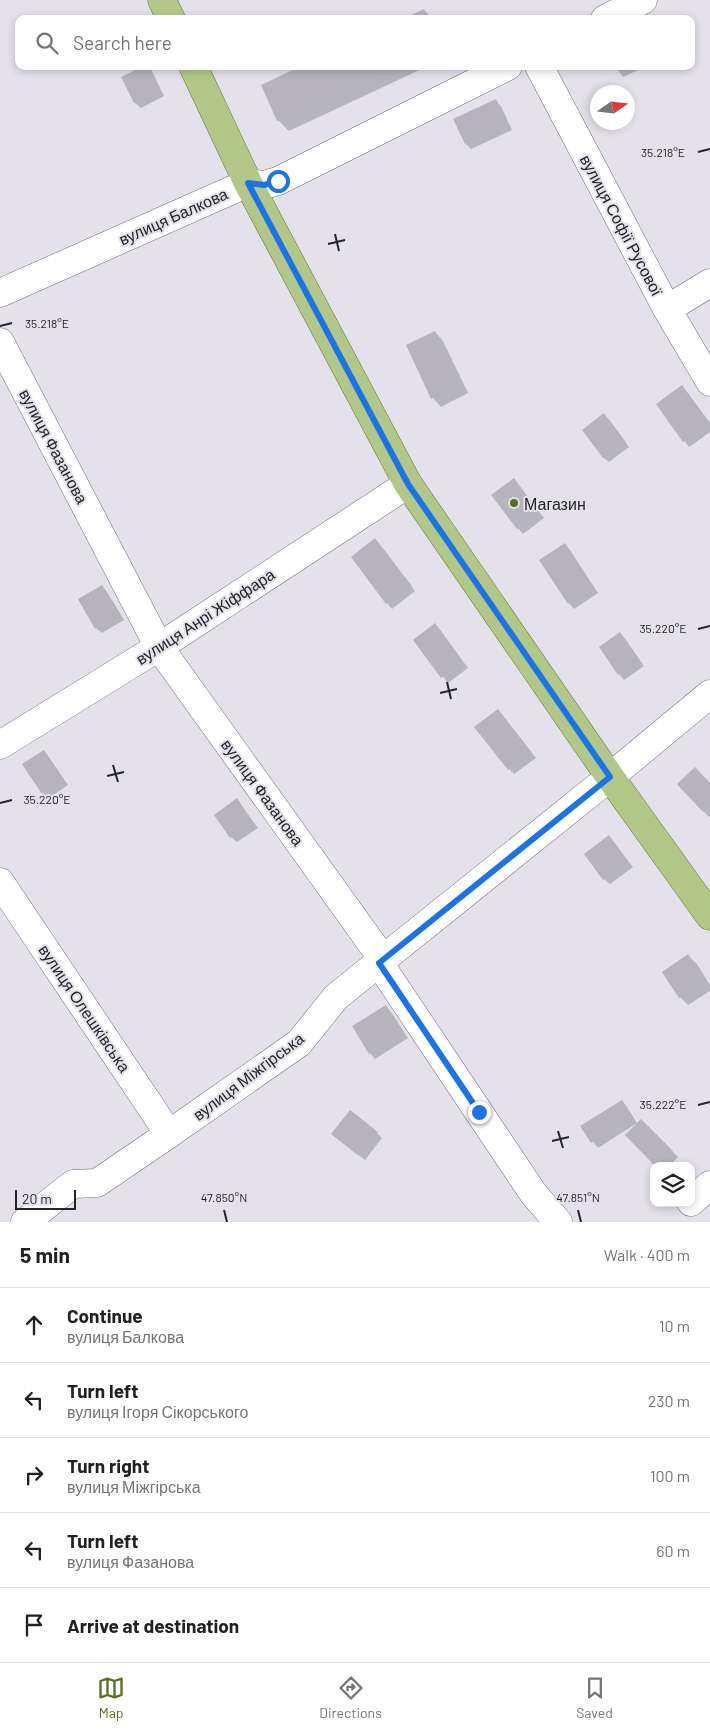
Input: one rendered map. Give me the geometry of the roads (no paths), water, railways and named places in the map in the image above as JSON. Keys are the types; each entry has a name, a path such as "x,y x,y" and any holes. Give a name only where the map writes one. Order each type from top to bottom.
{"main road":[{"path":"162,0 169,15"},
{"path":"195,70 248,183 408,484 610,777 710,916"}],"street":[{"path":"613,15 643,0"},
{"name":"вулиця Балкова","path":"0,293 248,183 264,185 278,181 500,70"},
{"name":"вулиця Софії Русової","path":"541,70 666,309 710,382"},
{"path":"666,309 710,283"},
{"name":"вулиця Фазанова","path":"0,342 159,647 377,951 379,963 533,1193 558,1222"},
{"name":"вулиця Анрі Жіффара","path":"0,745 159,647 408,484"},
{"name":"вулиця Міжгірська","path":"24,1222 73,1184 97,1183 299,1043 336,997 610,777 710,694"},
{"name":"вулиця Олешківська","path":"0,882 169,1134"},
{"path":"695,1198 710,1184"}],"place":[{"name":"Магазин","path":"514,503"}]}
